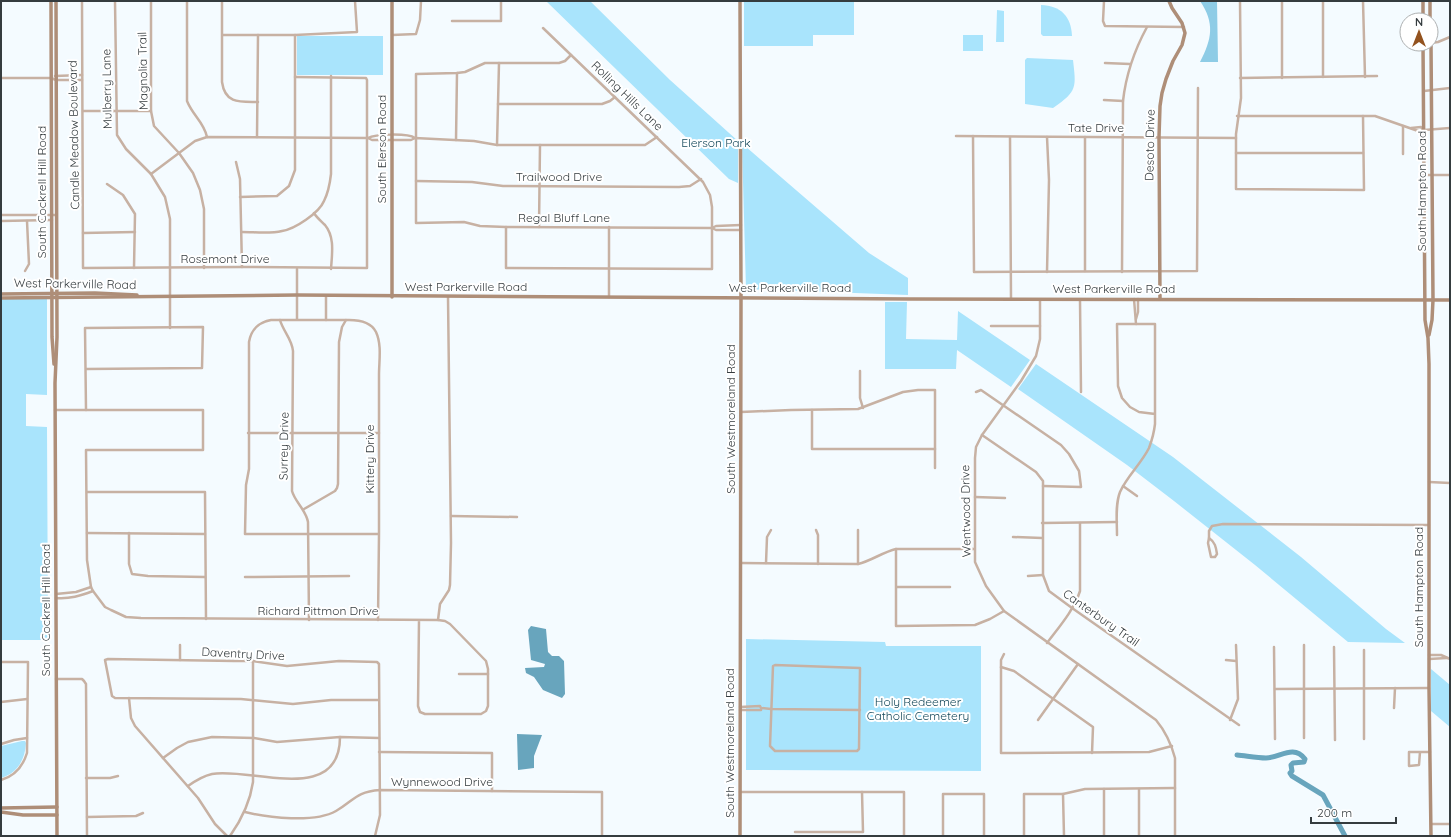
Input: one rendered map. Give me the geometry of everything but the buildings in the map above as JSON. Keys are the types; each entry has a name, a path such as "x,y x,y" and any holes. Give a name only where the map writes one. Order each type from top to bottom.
{"main road":[{"name":"South Cockrell Hill Road","path":"51,1 52,220 54,298 57,338 55,384 57,836"},
{"name":"South Cockrell Hill Road","path":"54,293 56,220 56,1"},
{"name":"South Elerson Road","path":"392,1 392,297"},
{"name":"South Westmoreland Road","path":"740,1 740,836"},
{"path":"1169,1 1184,27"},
{"path":"1423,1 1423,12"},
{"path":"1430,1 1430,12"},
{"name":"Desoto Drive","path":"1160,299 1159,137 1162,93 1168,73 1182,45 1185,33 1184,27"},
{"name":"South Hampton Road","path":"1423,52 1425,320 1428,338 1431,836"},
{"name":"South Hampton Road","path":"1428,338 1432,320 1431,52"},
{"name":"West Parkerville Road","path":"1,294 54,293 148,296"},
{"name":"West Parkerville Road","path":"1,298 297,295 392,297 1040,300 1450,300"},
{"path":"1,808 57,807"},
{"path":"1,812 23,815 57,815"}],"street":[{"name":"Candle Meadow Boulevard","path":"82,1 83,268"},
{"name":"Mulberry Lane","path":"115,1 117,135 126,149 151,174 165,197 170,219 170,328"},
{"name":"Magnolia Trail","path":"151,1 151,111 154,126 179,153 193,173 200,190 204,209 204,268"},
{"path":"187,1 187,101 190,110 206,129 207,137"},
{"path":"222,1 223,90 227,96 235,101 258,102"},
{"path":"223,36 357,32 356,1"},
{"path":"392,35 416,34 420,20 421,1"},
{"path":"452,21 501,21 501,1"},
{"path":"1104,1 1103,20 1105,26 1184,27"},
{"path":"1240,1 1240,105 1237,116 1236,189 1364,190 1363,116"},
{"path":"1282,1 1282,78"},
{"path":"1322,1 1323,77"},
{"path":"1363,1 1365,77"},
{"path":"1122,272 1123,101 1125,82 1130,64 1137,45 1147,27"},
{"name":"Rolling Hills Lane","path":"543,28 701,179 710,194 712,269 609,268"},
{"path":"257,137 258,35"},
{"path":"240,197 277,196 289,186 294,170 295,35"},
{"path":"1439,42 1450,37"},
{"path":"416,181 416,74 465,72 485,63 559,63 571,55"},
{"path":"497,145 499,63"},
{"path":"1105,64 1130,64"},
{"path":"456,140 457,73"},
{"path":"51,78 56,75 82,74"},
{"path":"295,77 330,76 366,78 368,138"},
{"path":"242,232 282,231 300,224 314,213 324,202 330,184 331,174 330,76"},
{"path":"1240,78 1377,76"},
{"path":"1,78 51,78 56,80 82,80"},
{"path":"973,136 974,272 1197,271 1198,88"},
{"path":"1424,91 1450,88"},
{"path":"498,104 602,104 610,101 615,96"},
{"path":"1104,100 1123,101"},
{"path":"83,111 151,111"},
{"path":"1237,116 1375,116 1421,132 1424,130 1450,128"},
{"path":"1403,126 1403,154"},
{"path":"151,174 195,141 207,137 368,138 372,136 392,138 411,135 415,138 476,141 497,145 645,145 657,138"},
{"name":"Tate Drive","path":"956,136 1236,138"},
{"path":"1010,137 1011,299"},
{"path":"1047,137 1049,180 1047,272"},
{"path":"1085,137 1085,271"},
{"name":"Rosemont Drive","path":"83,268 367,268 368,138"},
{"path":"539,227 540,145"},
{"path":"1236,152 1363,153"},
{"path":"236,162 240,179 242,267"},
{"path":"1424,175 1450,176"},
{"name":"Trailwood Drive","path":"416,181 456,181 503,186 679,187 690,186 701,179"},
{"name":"Regal Bluff Lane","path":"416,181 416,223 464,222 480,226 506,227 712,228 716,230 741,230"},
{"path":"107,184 123,195 135,214 134,268"},
{"path":"314,213 325,225 332,240 331,269"},
{"path":"1,215 56,215"},
{"path":"1,221 56,220"},
{"path":"25,271 29,264 27,221"},
{"name":"Regal Bluff Lane","path":"712,228 716,226 741,226"},
{"path":"506,227 506,268 609,268"},
{"path":"609,227 609,297"},
{"path":"83,233 135,232"},
{"path":"297,268 297,319"},
{"path":"326,296 326,320"},
{"path":"438,620 440,604 449,590 450,585 451,516 448,297"},
{"path":"1136,299 1138,312 1136,324"},
{"name":"Wentwood Drive","path":"1040,300 1040,339 1036,356 1021,381 1002,405 982,435 976,447 975,562 986,586 1004,611 1156,720 1163,728 1172,746 1175,758 1176,836"},
{"path":"1080,300 1081,392"},
{"path":"304,509 337,488 339,433 339,342 342,327 346,320 297,319 264,321 253,331 250,337 248,352 249,469 246,485 245,534 379,534"},
{"name":"Surrey Drive","path":"280,320 292,344 293,351 292,491 293,495 304,509 308,522 308,620"},
{"name":"Kittery Drive","path":"346,320 359,320 368,324 375,331 379,344 378,620"},
{"path":"1117,535 1117,505 1120,494 1123,486 1148,449 1156,424 1156,324 1117,324 1118,386 1122,398 1130,407 1139,412 1155,414"},
{"path":"991,326 1040,326"},
{"path":"86,369 202,368 202,327 85,328 86,410"},
{"path":"860,371 860,398 863,408"},
{"path":"741,412 852,410 863,408 903,392 935,390 935,468"},
{"path":"976,392 981,390 1061,445 1069,454 1079,471 1081,488 1043,486 1043,481 1036,472 982,435"},
{"path":"55,410 203,410 203,450 86,450 87,560 93,591 69,599 56,598"},
{"path":"812,410 812,449 935,449"},
{"path":"248,433 379,433"},
{"path":"1429,482 1450,483"},
{"name":"Canterbury Trail","path":"1043,486 1043,575 1049,591 1239,725"},
{"path":"1123,486 1137,496"},
{"path":"87,492 205,492 206,619"},
{"path":"975,497 1005,498"},
{"path":"451,516 517,518"},
{"path":"1042,523 1117,522"},
{"path":"1047,643 1078,598 1080,590 1080,523"},
{"path":"1209,538 1213,541 1217,554 1215,557 1211,558 1208,542 1209,531 1212,526 1223,524 1429,525"},
{"path":"766,563 767,537 770,530"},
{"path":"816,530 818,535 818,564"},
{"path":"858,530 858,564"},
{"path":"87,533 205,534"},
{"path":"128,533 129,564 132,574 148,576 205,577"},
{"path":"1013,537 1042,538"},
{"path":"741,563 858,564 885,552 896,549 974,549"},
{"path":"896,549 896,626 975,625 1004,611"},
{"path":"1028,576 1043,575"},
{"path":"245,577 349,576"},
{"path":"56,594 76,592 92,587"},
{"path":"897,587 950,587"},
{"name":"Richard Pittmon Drive","path":"93,591 105,607 126,617 206,619 438,620 445,621 450,624 486,661 488,674 488,706 486,712 481,714 425,714 420,712 418,706 418,620"},
{"path":"180,645 180,660"},
{"path":"1304,645 1304,738"},
{"path":"1230,720 1238,699 1236,646"},
{"path":"1274,647 1275,739"},
{"path":"1334,647 1335,740"},
{"path":"1364,650 1364,739"},
{"path":"1004,654 1001,660 1001,753 1149,752 1172,746"},
{"path":"1429,657 1449,658"},
{"name":"Daventry Drive","path":"129,698 113,698 105,660 253,661 288,666 339,661 375,661 379,664 379,700"},
{"path":"1226,660 1236,661"},
{"path":"230,836 245,812 251,795 254,738 253,661"},
{"path":"1,662 28,662 27,753 22,764 10,776 1,780"},
{"path":"1038,720 1078,664"},
{"path":"773,666 860,668 858,700 860,710 859,749 856,752 775,751 770,746 773,666"},
{"path":"1001,667 1014,671 1093,727 1092,753"},
{"path":"459,674 488,674"},
{"path":"56,679 82,679 86,684 87,836"},
{"path":"1394,708 1395,688"},
{"path":"1274,689 1429,688"},
{"path":"227,836 215,824 198,798 188,786 135,726 131,718 129,698 253,700 293,704 331,700 379,700 380,815 375,836"},
{"path":"1,702 27,699"},
{"path":"740,708 760,706 761,708 771,709 860,710"},
{"path":"163,758 188,742 200,738 223,736 254,738 277,742 340,737 379,738"},
{"path":"188,786 200,778 212,774 253,775 288,779 316,776 324,772 337,759 340,737"},
{"path":"1,744 28,738"},
{"path":"379,752 492,752 492,791"},
{"path":"1420,752 1419,765 1409,766 1410,752 1420,752 1430,752"},
{"path":"86,778 110,778 118,776"},
{"path":"1139,788 1139,836"},
{"path":"1024,836 1024,794 1063,794 1085,789 1175,788"},
{"path":"1104,789 1104,836"},
{"name":"Wynnewood Drive","path":"245,812 275,817 309,817 335,812 360,794 380,790 602,792 602,836"},
{"path":"740,792 904,792 904,836"},
{"path":"795,832 863,832 862,792"},
{"path":"943,836 943,794 984,794 984,836"},
{"path":"1063,794 1064,836"},
{"path":"87,817 136,816 143,813"},
{"path":"1431,824 1450,824"}],"green space":[{"name":"Elerson Park","path":"546,1 590,1 670,80 738,141 738,183 729,179"},
{"path":"744,1 854,1 854,35 813,35 813,46 744,46"},
{"path":"1041,5 1054,7 1064,13 1070,23 1072,36 1043,36 1041,34"},
{"path":"997,10 1004,11 1004,42 996,42"},
{"path":"963,35 983,35 983,51 963,51"},
{"path":"297,36 383,36 383,75 297,75"},
{"path":"1027,58 1073,60 1075,76 1074,88 1067,97 1053,108 1025,104 1025,60"},
{"path":"742,146 745,146 869,253 908,278 908,295 746,289"},
{"path":"1,299 47,299 47,395 26,394 26,426 47,427 48,640 1,640"},
{"path":"885,302 907,302 906,339 957,340 958,311 1030,360 1011,387 957,350 956,369 885,369"},
{"path":"1036,364 1173,457 1301,557 1386,629 1405,643 1348,642 1255,565 1174,501 1127,465 1018,389"},
{"name":"Holy Redeemer Catholic Cemetery","path":"746,639 885,642 886,646 981,646 981,771 746,770"},
{"path":"1431,669 1450,685 1450,727 1431,711"},
{"path":"25,741 26,743 24,755 20,765 12,773 1,778 1,746"}],"shaded area":[{"path":"1200,1 1217,1 1218,62 1200,62 1207,46 1210,24 1205,9"},
{"path":"531,626 546,629 548,652 552,656 559,656 564,661 565,694 562,698 543,690 534,677 526,673 525,668 544,667 545,664 531,660 528,630"},
{"path":"517,734 542,735 534,756 534,768 518,770"}],"waterway":[{"path":"1237,755 1266,758 1291,752 1300,755 1305,759 1304,762 1293,763 1291,765 1292,771 1290,773 1292,776 1323,795 1345,836"}]}
